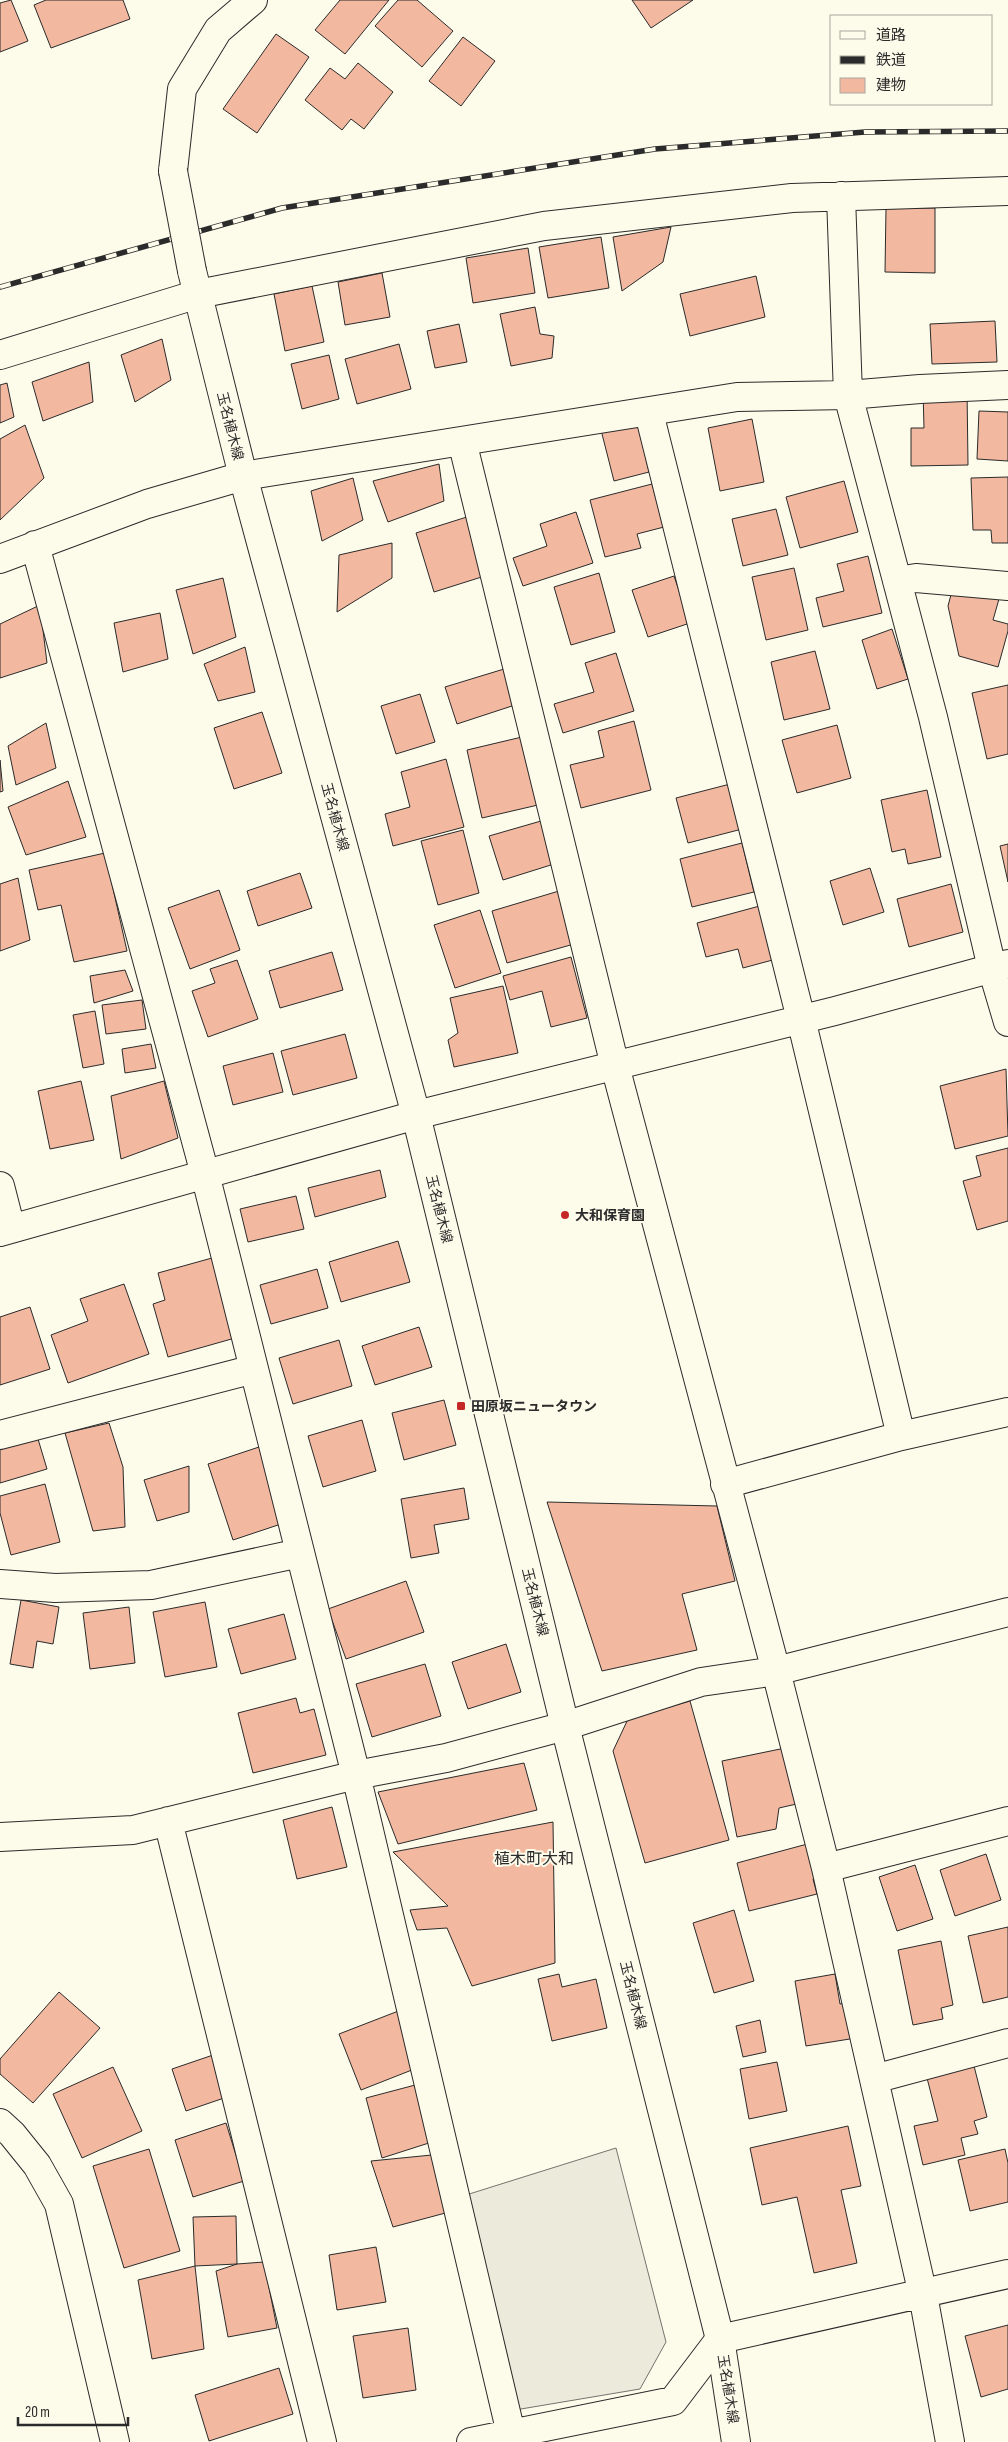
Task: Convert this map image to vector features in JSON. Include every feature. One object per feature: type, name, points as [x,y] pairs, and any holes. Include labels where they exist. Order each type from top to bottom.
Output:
[{"type":"street","name":"玉名植木線","points":[[253,0],[218,30],[182,89],[173,171],[195,282],[243,476],[416,1115],[565,1726],[720,2339],[736,2442]]},
{"type":"street","points":[[0,355],[195,282],[544,226],[792,198],[1008,191]]},
{"type":"street","points":[[841,196],[848,395],[1000,966],[1008,1022]]},
{"type":"street","points":[[0,559],[147,504],[243,476],[649,413],[738,397],[848,395],[1008,385]]},
{"type":"street","points":[[649,413],[801,1019],[901,1436]]},
{"type":"street","points":[[462,441],[615,1066],[776,1671],[826,1868],[923,2295],[950,2442]]},
{"type":"street","points":[[35,546],[205,1174],[356,1774],[512,2438]]},
{"type":"street","points":[[897,580],[916,578],[1008,586]]},
{"type":"street","points":[[0,1186],[6,1230],[416,1115],[801,1019],[1000,966]]},
{"type":"street","points":[[0,1435],[254,1369]]},
{"type":"street","points":[[725,1484],[901,1436],[1008,1412]]},
{"type":"street","points":[[0,1584],[55,1588],[150,1585],[300,1553]]},
{"type":"street","points":[[0,1837],[133,1830],[356,1774],[446,1758],[565,1726],[701,1682],[776,1671],[1008,1612]]},
{"type":"street","points":[[168,1821],[322,2442]]},
{"type":"street","points":[[826,1868],[1008,1821]]},
{"type":"street","points":[[874,2079],[1008,2043]]},
{"type":"street","points":[[0,2123],[12,2134],[37,2165],[59,2204],[115,2442]]},
{"type":"street","points":[[471,2442],[512,2438],[673,2401],[720,2339],[923,2295],[1008,2274]]},
{"type":"shaded area","points":[[616,2148],[666,2342],[640,2389],[509,2411],[466,2195]]},
{"type":"building","points":[[11,0],[28,41],[0,52],[0,3]]},
{"type":"building","points":[[46,0],[123,0],[130,19],[51,48],[34,5]]},
{"type":"building","points":[[340,0],[389,0],[345,54],[315,30]]},
{"type":"building","points":[[398,0],[417,0],[453,31],[422,67],[375,26]]},
{"type":"building","points":[[632,0],[693,0],[651,28]]},
{"type":"building","points":[[276,34],[309,57],[257,133],[223,109]]},
{"type":"building","points":[[463,37],[495,61],[461,106],[429,81]]},
{"type":"building","points":[[358,63],[393,92],[364,129],[351,119],[342,130],[305,100],[330,68],[345,79]]},
{"type":"building","points":[[886,208],[935,208],[935,273],[885,272]]},
{"type":"building","points":[[671,227],[663,262],[622,291],[613,237]]},
{"type":"building","points":[[601,237],[609,288],[548,298],[539,247]]},
{"type":"building","points":[[528,248],[535,293],[473,303],[466,258]]},
{"type":"building","points":[[382,273],[390,317],[345,325],[338,282]]},
{"type":"building","points":[[756,276],[765,317],[690,336],[680,294]]},
{"type":"building","points":[[312,286],[324,342],[285,351],[274,294]]},
{"type":"building","points":[[535,307],[540,334],[554,336],[552,358],[511,366],[500,314]]},
{"type":"building","points":[[995,321],[997,362],[932,364],[930,324]]},
{"type":"building","points":[[459,324],[467,362],[435,368],[427,331]]},
{"type":"building","points":[[162,339],[171,380],[135,402],[121,355]]},
{"type":"building","points":[[399,344],[411,389],[357,404],[345,359]]},
{"type":"building","points":[[329,355],[339,399],[302,409],[291,364]]},
{"type":"building","points":[[89,362],[93,402],[43,421],[32,382]]},
{"type":"building","points":[[7,383],[14,417],[0,423],[0,385]]},
{"type":"building","points":[[967,389],[968,465],[911,466],[911,428],[924,428],[923,391]]},
{"type":"building","points":[[979,411],[1008,412],[1008,461],[977,459]]},
{"type":"building","points":[[752,419],[764,482],[720,491],[708,428]]},
{"type":"building","points":[[638,421],[649,472],[614,481],[601,430]]},
{"type":"building","points":[[25,425],[44,478],[0,520],[0,439]]},
{"type":"building","points":[[439,464],[444,501],[388,522],[373,481]]},
{"type":"building","points":[[1008,477],[1008,543],[992,543],[991,530],[973,530],[971,478]]},
{"type":"building","points":[[353,478],[363,520],[322,541],[311,491]]},
{"type":"building","points":[[844,481],[858,532],[800,548],[786,497]]},
{"type":"building","points":[[652,484],[664,527],[637,534],[641,548],[605,557],[590,500]]},
{"type":"building","points":[[776,509],[788,555],[743,566],[732,519]]},
{"type":"building","points":[[576,512],[593,563],[523,586],[513,558],[547,546],[540,524]]},
{"type":"building","points":[[470,516],[488,575],[434,592],[416,533]]},
{"type":"building","points":[[392,543],[392,578],[337,612],[339,555]]},
{"type":"building","points":[[868,556],[882,613],[823,627],[816,598],[844,591],[837,564]]},
{"type":"building","points":[[794,568],[808,630],[766,640],[752,577]]},
{"type":"building","points":[[599,573],[615,632],[571,645],[554,587]]},
{"type":"building","points":[[674,576],[690,623],[648,637],[632,590]]},
{"type":"building","points":[[223,578],[236,637],[193,654],[176,590]]},
{"type":"building","points":[[953,587],[999,599],[993,620],[1008,624],[1008,631],[998,667],[959,656],[948,606]]},
{"type":"building","points":[[40,605],[47,663],[0,678],[0,624]]},
{"type":"building","points":[[160,613],[168,659],[123,672],[114,623]]},
{"type":"building","points":[[892,629],[908,679],[877,689],[862,640]]},
{"type":"building","points":[[245,647],[255,692],[218,701],[204,664]]},
{"type":"building","points":[[815,651],[830,709],[784,720],[771,662]]},
{"type":"building","points":[[616,653],[634,711],[563,733],[554,704],[594,692],[585,663]]},
{"type":"building","points":[[504,669],[515,705],[457,724],[445,687]]},
{"type":"building","points":[[1008,685],[1008,754],[987,759],[972,693]]},
{"type":"building","points":[[420,694],[435,742],[396,754],[381,706]]},
{"type":"building","points":[[262,712],[282,773],[234,789],[214,728]]},
{"type":"building","points":[[634,721],[651,790],[581,808],[570,765],[604,757],[598,731]]},
{"type":"building","points":[[46,723],[56,768],[16,785],[8,746]]},
{"type":"building","points":[[837,725],[851,778],[797,793],[782,740]]},
{"type":"building","points":[[522,737],[538,805],[482,818],[467,750]]},
{"type":"building","points":[[446,759],[464,827],[393,846],[385,814],[410,807],[401,772]]},
{"type":"building","points":[[0,760],[3,791],[0,792]]},
{"type":"building","points":[[68,781],[86,837],[26,855],[8,807]]},
{"type":"building","points":[[734,783],[746,828],[688,843],[676,798]]},
{"type":"building","points":[[927,790],[941,857],[908,864],[905,849],[892,852],[881,800]]},
{"type":"building","points":[[541,821],[554,864],[503,880],[489,836]]},
{"type":"building","points":[[463,830],[479,893],[438,905],[421,841]]},
{"type":"building","points":[[742,843],[754,892],[692,907],[680,859]]},
{"type":"building","points":[[1008,844],[1008,882],[1000,846]]},
{"type":"building","points":[[105,853],[127,951],[74,962],[61,905],[38,910],[29,870]]},
{"type":"building","points":[[870,868],[884,912],[843,925],[830,881]]},
{"type":"building","points":[[300,873],[312,908],[258,926],[247,891]]},
{"type":"building","points":[[18,878],[30,940],[0,951],[0,884]]},
{"type":"building","points":[[951,884],[963,932],[909,947],[897,899]]},
{"type":"building","points":[[219,890],[240,950],[190,969],[168,908]]},
{"type":"building","points":[[559,891],[574,944],[507,963],[492,911]]},
{"type":"building","points":[[767,904],[780,958],[743,968],[738,949],[706,957],[697,923]]},
{"type":"building","points":[[480,910],[501,973],[455,988],[434,925]]},
{"type":"building","points":[[332,952],[343,990],[280,1008],[269,971]]},
{"type":"building","points":[[571,957],[587,1018],[551,1027],[542,991],[510,1000],[503,976]]},
{"type":"building","points":[[237,960],[258,1019],[208,1037],[192,991],[215,983],[210,969]]},
{"type":"building","points":[[125,970],[133,991],[94,1003],[90,976]]},
{"type":"building","points":[[503,986],[518,1053],[454,1067],[448,1040],[458,1033],[450,998]]},
{"type":"building","points":[[142,1000],[146,1029],[106,1034],[102,1005]]},
{"type":"building","points":[[95,1011],[104,1064],[83,1068],[73,1015]]},
{"type":"building","points":[[345,1034],[357,1078],[293,1095],[281,1051]]},
{"type":"building","points":[[151,1044],[156,1068],[125,1073],[122,1049]]},
{"type":"building","points":[[273,1053],[283,1092],[233,1105],[223,1066]]},
{"type":"building","points":[[1006,1069],[1008,1136],[955,1149],[940,1086]]},
{"type":"building","points":[[81,1081],[94,1140],[50,1149],[38,1091]]},
{"type":"building","points":[[164,1081],[178,1138],[121,1159],[111,1096]]},
{"type":"building","points":[[1008,1148],[1008,1221],[977,1230],[963,1181],[981,1176],[976,1156]]},
{"type":"building","points":[[380,1170],[386,1197],[315,1217],[308,1188]]},
{"type":"building","points":[[296,1196],[304,1229],[248,1242],[240,1209]]},
{"type":"building","points":[[398,1241],[410,1282],[341,1302],[329,1262]]},
{"type":"building","points":[[212,1258],[235,1338],[168,1357],[153,1304],[165,1300],[158,1273]]},
{"type":"building","points":[[317,1269],[328,1308],[271,1324],[260,1285]]},
{"type":"building","points":[[124,1284],[149,1354],[68,1383],[51,1335],[88,1321],[80,1299]]},
{"type":"building","points":[[30,1307],[50,1369],[0,1385],[0,1317]]},
{"type":"building","points":[[419,1327],[432,1367],[375,1385],[362,1346]]},
{"type":"building","points":[[339,1340],[352,1386],[293,1404],[279,1358]]},
{"type":"building","points":[[444,1400],[456,1445],[404,1460],[392,1413]]},
{"type":"building","points":[[362,1420],[376,1471],[323,1487],[308,1436]]},
{"type":"building","points":[[109,1423],[123,1467],[125,1527],[93,1531],[65,1433]]},
{"type":"building","points":[[35,1429],[47,1469],[0,1483],[0,1440]]},
{"type":"building","points":[[262,1446],[287,1522],[233,1540],[208,1464]]},
{"type":"building","points":[[189,1466],[189,1512],[157,1521],[144,1480]]},
{"type":"building","points":[[45,1484],[60,1542],[11,1555],[0,1513],[0,1496]]},
{"type":"building","points":[[464,1488],[469,1519],[434,1525],[439,1553],[411,1558],[401,1499]]},
{"type":"building","points":[[547,1502],[717,1506],[735,1581],[682,1594],[697,1650],[602,1671]]},
{"type":"building","points":[[406,1581],[424,1632],[346,1659],[328,1609]]},
{"type":"building","points":[[21,1600],[59,1607],[53,1644],[37,1641],[33,1668],[10,1664]]},
{"type":"building","points":[[205,1602],[217,1667],[165,1677],[153,1612]]},
{"type":"building","points":[[129,1607],[135,1663],[90,1669],[83,1613]]},
{"type":"building","points":[[284,1614],[296,1659],[241,1674],[228,1629]]},
{"type":"building","points":[[506,1644],[521,1692],[468,1709],[452,1662]]},
{"type":"building","points":[[425,1664],[441,1716],[372,1737],[356,1684]]},
{"type":"building","points":[[296,1698],[300,1713],[314,1709],[326,1755],[253,1773],[238,1713]]},
{"type":"building","points":[[690,1701],[729,1840],[645,1863],[613,1751],[628,1719]]},
{"type":"building","points":[[790,1747],[801,1803],[779,1808],[776,1829],[737,1837],[722,1761]]},
{"type":"building","points":[[524,1763],[537,1810],[398,1844],[378,1792]]},
{"type":"building","points":[[332,1807],[347,1867],[297,1879],[283,1820]]},
{"type":"building","points":[[553,1822],[555,1963],[472,1986],[447,1928],[417,1930],[410,1910],[448,1906],[393,1852]]},
{"type":"building","points":[[811,1843],[820,1877],[813,1879],[817,1894],[749,1911],[737,1863]]},
{"type":"building","points":[[986,1854],[1001,1900],[955,1916],[940,1870]]},
{"type":"building","points":[[915,1865],[933,1919],[897,1931],[879,1877]]},
{"type":"building","points":[[734,1910],[754,1981],[714,1993],[693,1923]]},
{"type":"building","points":[[1008,1927],[1008,1997],[983,2003],[968,1936]]},
{"type":"building","points":[[941,1941],[953,2005],[941,2008],[943,2019],[913,2025],[898,1950]]},
{"type":"building","points":[[559,1974],[562,1987],[596,1979],[607,2028],[552,2041],[538,1979]]},
{"type":"building","points":[[835,1974],[840,2004],[850,2002],[856,2038],[806,2046],[795,1981]]},
{"type":"building","points":[[59,1992],[100,2028],[33,2103],[0,2074],[0,2059]]},
{"type":"building","points":[[401,2010],[422,2066],[361,2090],[339,2034]]},
{"type":"building","points":[[760,2020],[766,2052],[743,2057],[736,2026]]},
{"type":"building","points":[[216,2054],[230,2096],[186,2111],[172,2069]]},
{"type":"building","points":[[777,2062],[787,2111],[749,2119],[740,2069]]},
{"type":"building","points":[[974,2066],[987,2117],[974,2121],[978,2134],[961,2138],[965,2155],[923,2165],[914,2126],[938,2121],[927,2078]]},
{"type":"building","points":[[113,2067],[142,2131],[82,2158],[53,2094]]},
{"type":"building","points":[[419,2084],[432,2142],[382,2158],[366,2098]]},
{"type":"building","points":[[226,2123],[244,2181],[193,2197],[175,2140]]},
{"type":"building","points":[[848,2126],[861,2186],[841,2190],[857,2263],[814,2273],[797,2197],[762,2205],[750,2148]]},
{"type":"building","points":[[149,2149],[180,2251],[124,2268],[93,2166]]},
{"type":"building","points":[[1005,2149],[1008,2163],[1008,2202],[970,2211],[958,2160]]},
{"type":"building","points":[[442,2154],[453,2211],[393,2227],[371,2161]]},
{"type":"building","points":[[236,2216],[237,2264],[195,2266],[193,2217]]},
{"type":"building","points":[[376,2247],[386,2302],[337,2310],[329,2255]]},
{"type":"building","points":[[264,2262],[277,2328],[228,2337],[216,2271],[237,2264]]},
{"type":"building","points":[[195,2266],[204,2349],[152,2359],[138,2280]]},
{"type":"building","points":[[1008,2325],[1008,2389],[981,2397],[965,2336]]},
{"type":"building","points":[[408,2328],[416,2390],[363,2398],[353,2336]]},
{"type":"building","points":[[279,2368],[293,2414],[209,2441],[195,2395]]},
{"type":"railway","points":[[0,287],[282,208],[655,149],[865,132],[1008,131]]},
{"type":"place","name":"大和保育園","points":[[565,1215]]},
{"type":"place","name":"田原坂ニュータウン","points":[[461,1406]]},
{"type":"district","name":"植木町大和","points":[[534,1859]]}]
